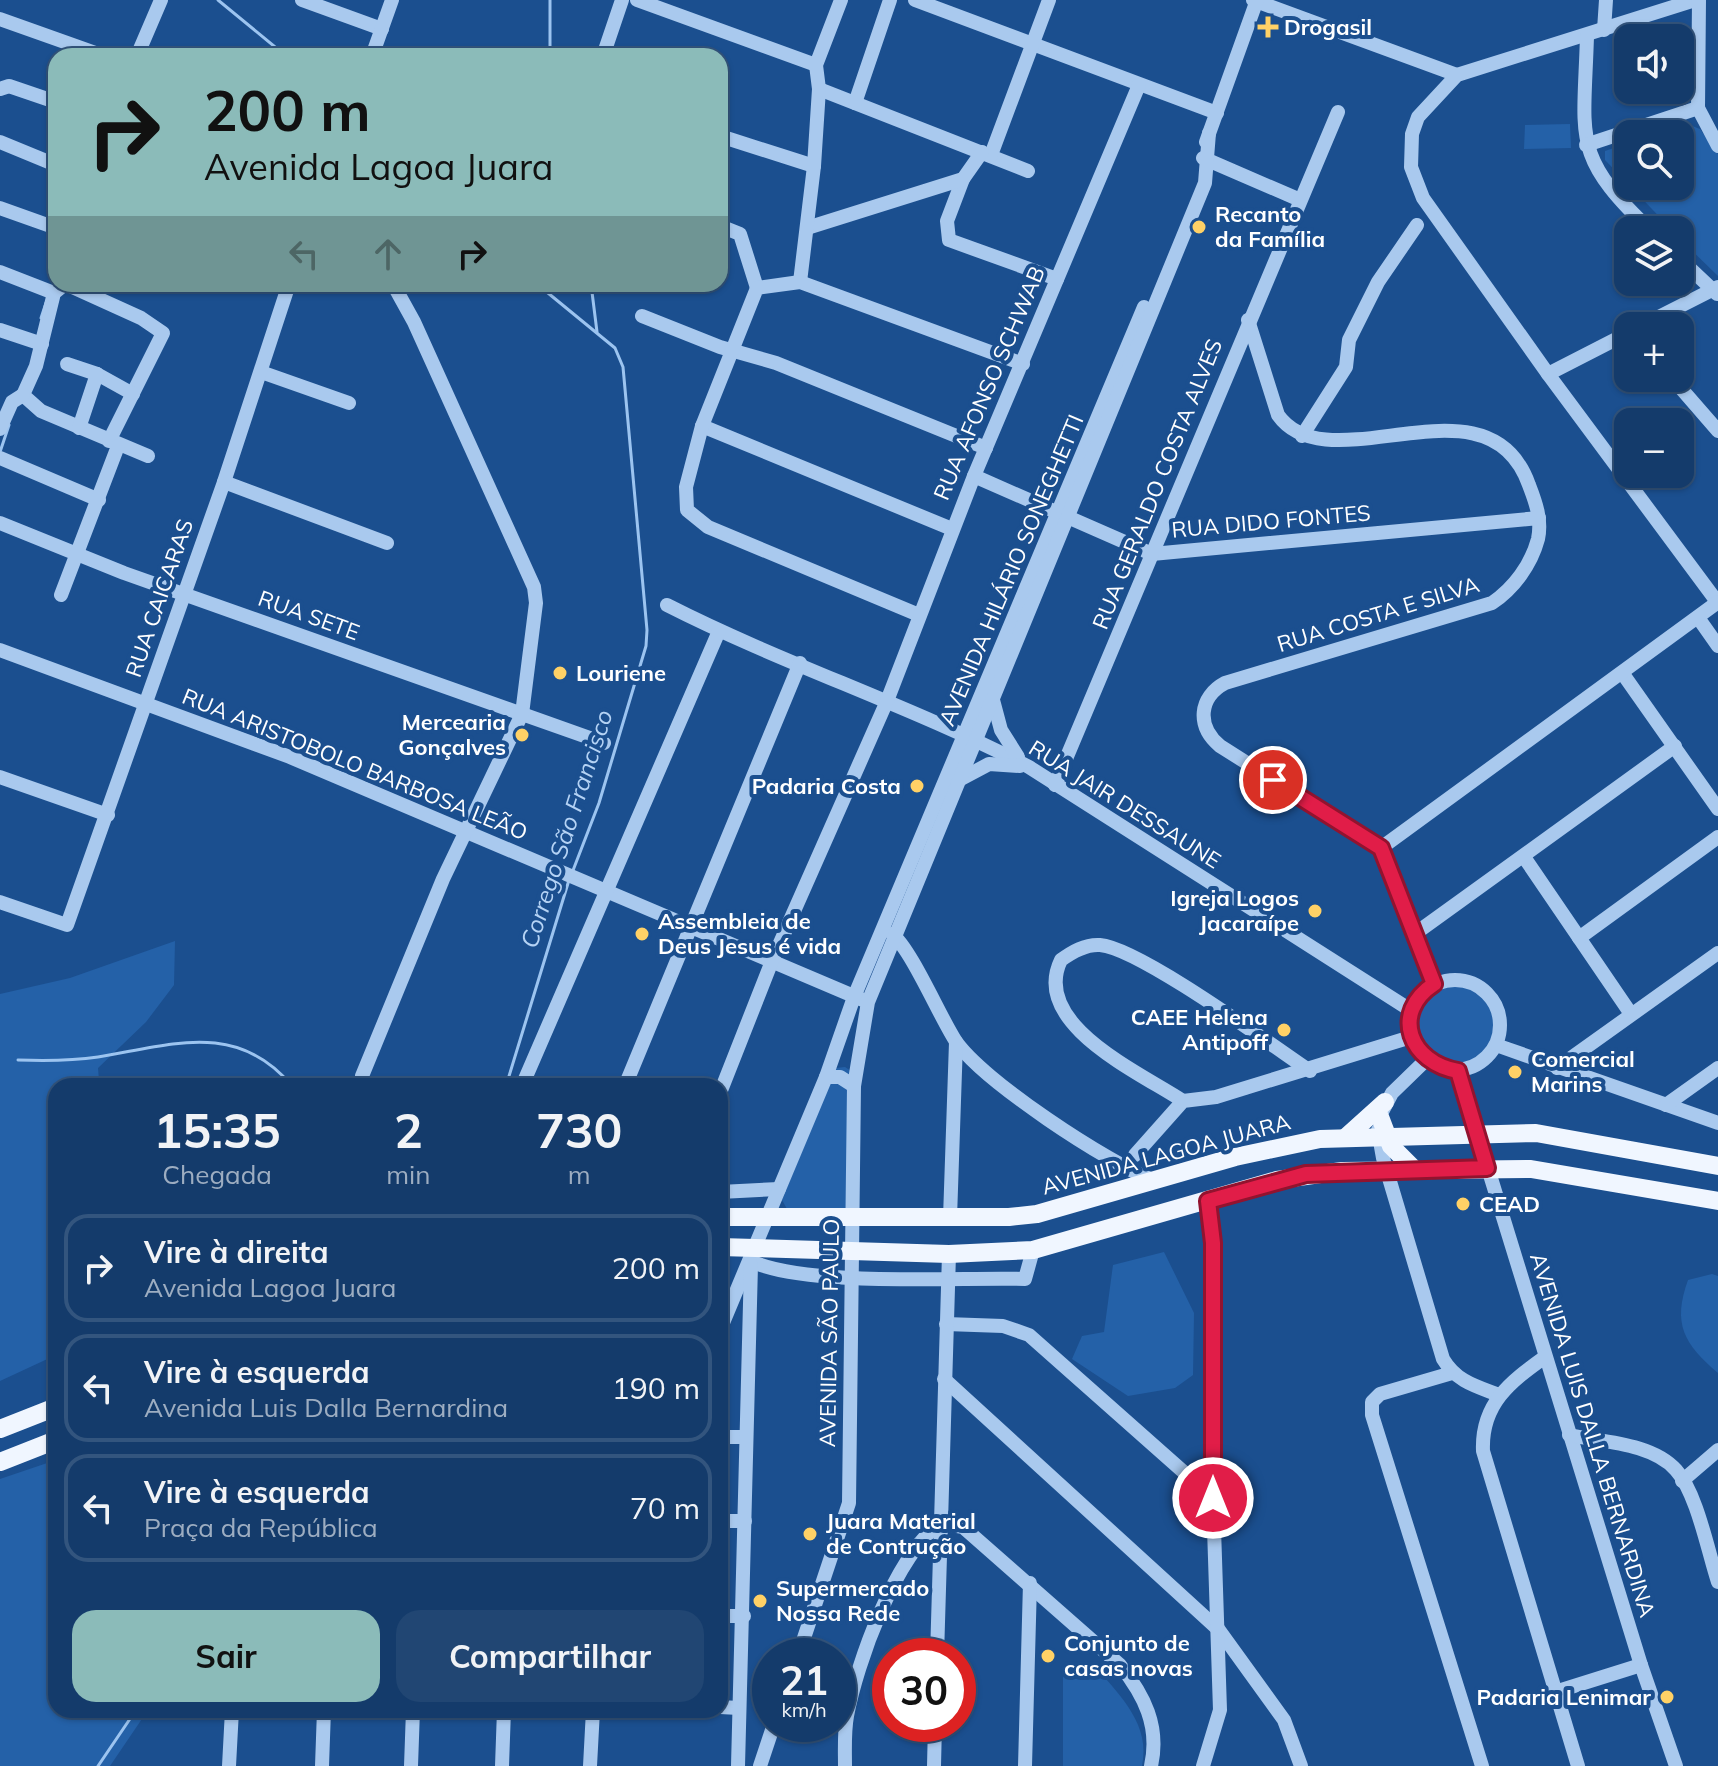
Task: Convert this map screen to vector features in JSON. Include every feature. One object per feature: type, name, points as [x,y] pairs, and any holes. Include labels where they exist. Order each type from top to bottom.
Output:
[{"type":"main road","points":[[1345,1138],[1383,1110]]},
{"type":"main road","points":[[1383,1110],[1382,1138],[1415,1170]]},
{"type":"main road","name":"AVENIDA LAGOA JUARA","points":[[728,1217],[950,1218],[1037,1214],[1283,1145],[1345,1138],[1536,1133],[1718,1166]]},
{"type":"main road","points":[[728,1248],[754,1253],[949,1254],[1033,1250],[1306,1174],[1487,1168],[1566,1172],[1718,1201]]},
{"type":"main road","points":[[0,1429],[48,1410]]},
{"type":"main road","points":[[0,1462],[48,1443]]},
{"type":"street","points":[[140,48],[161,0]]},
{"type":"street","points":[[302,0],[382,29]]},
{"type":"street","points":[[375,48],[392,0]]},
{"type":"street","points":[[606,48],[622,0]]},
{"type":"street","points":[[637,0],[816,65]]},
{"type":"street","points":[[800,282],[814,166],[819,89],[816,65],[841,0]]},
{"type":"street","points":[[855,103],[890,0]]},
{"type":"street","points":[[915,0],[1030,46],[1217,113],[1255,0],[1457,75]]},
{"type":"street","points":[[1049,0],[986,154],[963,179],[947,221],[949,240],[1057,279]]},
{"type":"street","points":[[1604,30],[1606,0]]},
{"type":"street","points":[[1434,984],[1381,848],[1699,619],[1718,602],[1548,374],[1423,198],[1411,167],[1412,134],[1418,117],[1457,75],[1697,0],[1698,108],[1718,146]]},
{"type":"street","points":[[0,19],[82,48]]},
{"type":"street","points":[[1587,36],[1586,145],[1603,182],[1636,216]]},
{"type":"street","name":"RUA AFONSO SCHWAB","points":[[726,1078],[772,961],[887,701],[952,529],[1139,85]]},
{"type":"street","points":[[0,89],[9,86],[48,99]]},
{"type":"street","points":[[819,89],[1028,171]]},
{"type":"street","points":[[1586,145],[1698,108]]},
{"type":"street","name":"RUA GERALDO COSTA ALVES","points":[[1055,785],[1298,199],[1338,112]]},
{"type":"street","name":"AVENIDA HILÁRIO SONEGHETTI","points":[[861,1000],[1205,183],[1209,133],[1217,113]]},
{"type":"street","points":[[728,139],[814,166]]},
{"type":"street","points":[[0,142],[48,162]]},
{"type":"street","points":[[1206,159],[1298,199]]},
{"type":"street","points":[[807,228],[963,179]]},
{"type":"street","points":[[0,208],[48,225]]},
{"type":"street","points":[[1302,436],[1346,367],[1349,340],[1378,282],[1417,225]]},
{"type":"street","points":[[728,229],[740,234],[757,288],[735,350],[702,426],[686,487],[689,514],[708,527],[919,615]]},
{"type":"street","points":[[1671,312],[1716,291],[1694,271]]},
{"type":"street","points":[[0,272],[48,284]]},
{"type":"street","points":[[757,288],[800,282],[1023,364]]},
{"type":"street","points":[[0,429],[12,398],[42,344],[45,317],[59,292]]},
{"type":"street","points":[[61,595],[99,500],[114,443],[133,394],[163,333],[141,318],[75,292]]},
{"type":"street","name":"RUA CAICARAS","points":[[0,902],[67,925],[224,482],[286,292]]},
{"type":"street","points":[[362,1076],[443,879],[522,714],[536,603],[534,587],[414,322],[397,292]]},
{"type":"street","points":[[642,316],[776,363],[986,448]]},
{"type":"street","points":[[1248,320],[1278,415],[1286,426],[1302,436],[1326,439],[1441,430],[1467,433],[1490,442],[1519,462],[1539,518]]},
{"type":"street","points":[[0,330],[42,344]]},
{"type":"street","points":[[1548,374],[1614,340]]},
{"type":"street","points":[[67,364],[97,374],[133,394]]},
{"type":"street","points":[[261,372],[349,403]]},
{"type":"street","points":[[79,428],[97,374]]},
{"type":"street","points":[[1684,392],[1718,431]]},
{"type":"street","points":[[12,398],[148,456]]},
{"type":"street","points":[[702,426],[952,529]]},
{"type":"street","points":[[0,458],[99,500]]},
{"type":"street","name":"RUA DIDO FONTES","points":[[974,476],[1152,554],[1539,518]]},
{"type":"street","points":[[224,482],[387,543]]},
{"type":"street","name":"AVENIDA HILÁRIO SONEGHETTI","points":[[926,843],[957,782],[971,737],[993,700],[1064,516]]},
{"type":"street","name":"RUA COSTA E SILVA","points":[[1381,848],[1210,738],[1202,714],[1204,702],[1210,691],[1225,683],[1492,603],[1518,580],[1534,553],[1539,518]]},
{"type":"street","name":"RUA SETE","points":[[0,523],[184,594],[604,743]]},
{"type":"street","name":"RUA JAIR DESSAUNE","points":[[667,605],[719,631],[971,737],[1026,765],[1412,1011]]},
{"type":"street","points":[[1699,619],[1718,646]]},
{"type":"street","points":[[526,1078],[719,631]]},
{"type":"street","name":"RUA ARISTOBOLO BARBOSA LEÃO","points":[[0,650],[290,757],[581,883],[691,925],[861,1000]]},
{"type":"street","points":[[628,1078],[800,663]]},
{"type":"street","points":[[1623,674],[1718,809]]},
{"type":"street","points":[[993,700],[1008,746],[1026,765]]},
{"type":"street","points":[[1416,933],[1675,746]]},
{"type":"street","points":[[957,782],[989,764],[1026,765]]},
{"type":"street","points":[[0,777],[108,815]]},
{"type":"street","points":[[1579,938],[1718,837]]},
{"type":"street","points":[[1524,857],[1631,1014]]},
{"type":"street","points":[[890,933],[956,1042],[989,1078],[1129,1171],[1157,1182]]},
{"type":"street","points":[[1310,1071],[1151,967],[1114,948],[1092,945],[1061,960],[1053,985],[1063,1013],[1078,1031],[1183,1101],[1216,1097],[1310,1071],[1411,1037]]},
{"type":"street","points":[[1557,1068],[1718,953]]},
{"type":"street","points":[[1461,979],[1486,991],[1497,1009],[1496,1045],[1480,1062],[1458,1071],[1439,1067],[1427,1059],[1411,1037],[1412,1011],[1426,989],[1434,984],[1461,979]]},
{"type":"street","points":[[728,1312],[861,1000]]},
{"type":"street","name":"AVENIDA SÃO PAULO","points":[[804,1638],[849,1503],[854,1086],[861,1000]]},
{"type":"street","points":[[950,1218],[956,1042]]},
{"type":"street","points":[[1496,1045],[1718,1123]]},
{"type":"street","points":[[1383,1110],[1427,1059]]},
{"type":"street","points":[[1666,1105],[1718,1068]]},
{"type":"street","name":"AVENIDA LUIS DALLA BERNARDINA","points":[[1458,1071],[1641,1665],[1676,1766]]},
{"type":"street","points":[[826,1077],[840,1077],[854,1086]]},
{"type":"street","points":[[1135,1155],[1183,1101]]},
{"type":"street","points":[[1382,1138],[1386,1171],[1443,1359],[1452,1373],[1499,1395]]},
{"type":"street","points":[[728,1192],[779,1189]]},
{"type":"street","points":[[1203,1766],[1220,1710],[1213,1498],[1213,1243],[1208,1201]]},
{"type":"street","points":[[754,1253],[769,1268],[852,1276],[1025,1279],[1033,1250]]},
{"type":"street","points":[[738,1766],[744,1616],[745,1437],[754,1253]]},
{"type":"street","points":[[937,1638],[949,1254]]},
{"type":"street","points":[[946,1324],[1003,1326],[1029,1335],[1213,1498]]},
{"type":"street","points":[[1545,1357],[1499,1395],[1484,1424],[1485,1463],[1578,1766]]},
{"type":"street","points":[[1452,1373],[1380,1394],[1372,1402],[1372,1415],[1482,1766]]},
{"type":"street","points":[[944,1379],[1219,1630],[1284,1720],[1301,1766]]},
{"type":"street","points":[[1569,1435],[1642,1450],[1676,1469],[1718,1582]]},
{"type":"street","points":[[728,1437],[745,1437]]},
{"type":"street","points":[[1682,1481],[1718,1450]]},
{"type":"street","points":[[728,1521],[745,1521]]},
{"type":"street","points":[[940,1523],[963,1527],[1120,1665],[1139,1688],[1153,1721],[1151,1766]]},
{"type":"street","points":[[845,1766],[846,1721],[853,1690],[890,1590],[915,1549],[940,1523]]},
{"type":"street","points":[[1025,1766],[1030,1583]]},
{"type":"street","points":[[728,1616],[744,1616]]},
{"type":"street","points":[[1555,1692],[1641,1665]]},
{"type":"street","points":[[728,1707],[739,1708]]},
{"type":"street","points":[[229,1766],[232,1718]]},
{"type":"street","points":[[322,1766],[324,1718]]},
{"type":"street","points":[[411,1766],[413,1718]]},
{"type":"street","points":[[502,1766],[504,1718]]},
{"type":"street","points":[[590,1766],[593,1718]]},
{"type":"street","points":[[760,1766],[768,1742]]},
{"type":"street","points":[[934,1766],[935,1742]]},
{"type":"shaded area","points":[[1570,124],[1571,148],[1524,149],[1525,125]]},
{"type":"shaded area","points":[[1694,127],[1700,129],[1718,154],[1718,276],[1694,253],[1694,216],[1659,216],[1643,200],[1694,200]]},
{"type":"shaded area","points":[[1614,148],[1614,169],[1605,160],[1605,151]]},
{"type":"shaded area","points":[[175,941],[174,985],[146,1022],[98,1068],[99,1078],[48,1078],[48,1359],[0,1381],[0,994],[70,978]]},
{"type":"shaded area","points":[[1456,985],[1471,988],[1484,996],[1492,1009],[1495,1024],[1492,1039],[1484,1052],[1471,1060],[1456,1063],[1441,1060],[1428,1052],[1420,1039],[1417,1024],[1420,1009],[1428,996],[1441,988]]},
{"type":"shaded area","points":[[845,1067],[851,1071],[846,1208],[787,1209],[782,1200],[836,1068]]},
{"type":"shaded area","points":[[1164,1252],[1194,1313],[1193,1375],[1175,1388],[1128,1396],[1072,1359],[1082,1336],[1104,1332],[1113,1265]]},
{"type":"shaded area","points":[[1712,1274],[1718,1276],[1718,1373],[1689,1342],[1681,1321],[1683,1295],[1688,1280]]},
{"type":"shaded area","points":[[48,1463],[48,1718],[143,1718],[110,1766],[0,1766],[0,1479]]},
{"type":"shaded area","points":[[1097,1669],[1124,1701],[1138,1725],[1144,1751],[1142,1766],[1063,1766],[1063,1673]]},
{"type":"waterway","name":"Corrego São Francisco","points":[[218,0],[276,48]]},
{"type":"waterway","points":[[550,0],[550,48]]},
{"type":"waterway","name":"Corrego São Francisco","points":[[547,292],[615,348],[623,367],[647,630],[646,646],[599,803],[572,873]]},
{"type":"waterway","points":[[592,292],[597,332]]},
{"type":"waterway","points":[[41,318],[46,303]]},
{"type":"waterway","points":[[0,452],[9,425]]},
{"type":"waterway","name":"Corrego São Francisco","points":[[508,1078],[569,880]]},
{"type":"waterway","points":[[18,1060],[78,1059],[202,1042],[249,1052],[271,1065],[284,1078]]},
{"type":"waterway","points":[[98,1766],[131,1718]]},
{"type":"place","name":"Drogasil","points":[[1268,27]]},
{"type":"place","name":"Recanto da Família","points":[[1199,227]]},
{"type":"place","name":"Louriene","points":[[560,673]]},
{"type":"place","name":"Mercearia Gonçalves","points":[[522,735]]},
{"type":"place","name":"Padaria Costa","points":[[917,786]]},
{"type":"place","name":"Igreja Logos Jacaraípe","points":[[1315,911]]},
{"type":"place","name":"Assembleia de Deus Jesus é vida","points":[[642,934]]},
{"type":"place","name":"CAEE Helena Antipoff","points":[[1284,1030]]},
{"type":"place","name":"Comercial Marins","points":[[1515,1072]]},
{"type":"place","name":"CEAD","points":[[1463,1204]]},
{"type":"place","name":"Juara Material de Contrução","points":[[810,1534]]},
{"type":"place","name":"Supermercado Nossa Rede","points":[[760,1601]]},
{"type":"place","name":"Conjunto de casas novas","points":[[1048,1656]]},
{"type":"place","name":"Padaria Lenimar","points":[[1667,1697]]},
{"type":"route","points":[[1213,1498],[1213,1243],[1208,1201],[1306,1174],[1487,1168],[1458,1071],[1439,1067],[1427,1059],[1418,1051],[1411,1037],[1412,1011],[1426,989],[1434,984],[1381,848],[1273,780]]}]
